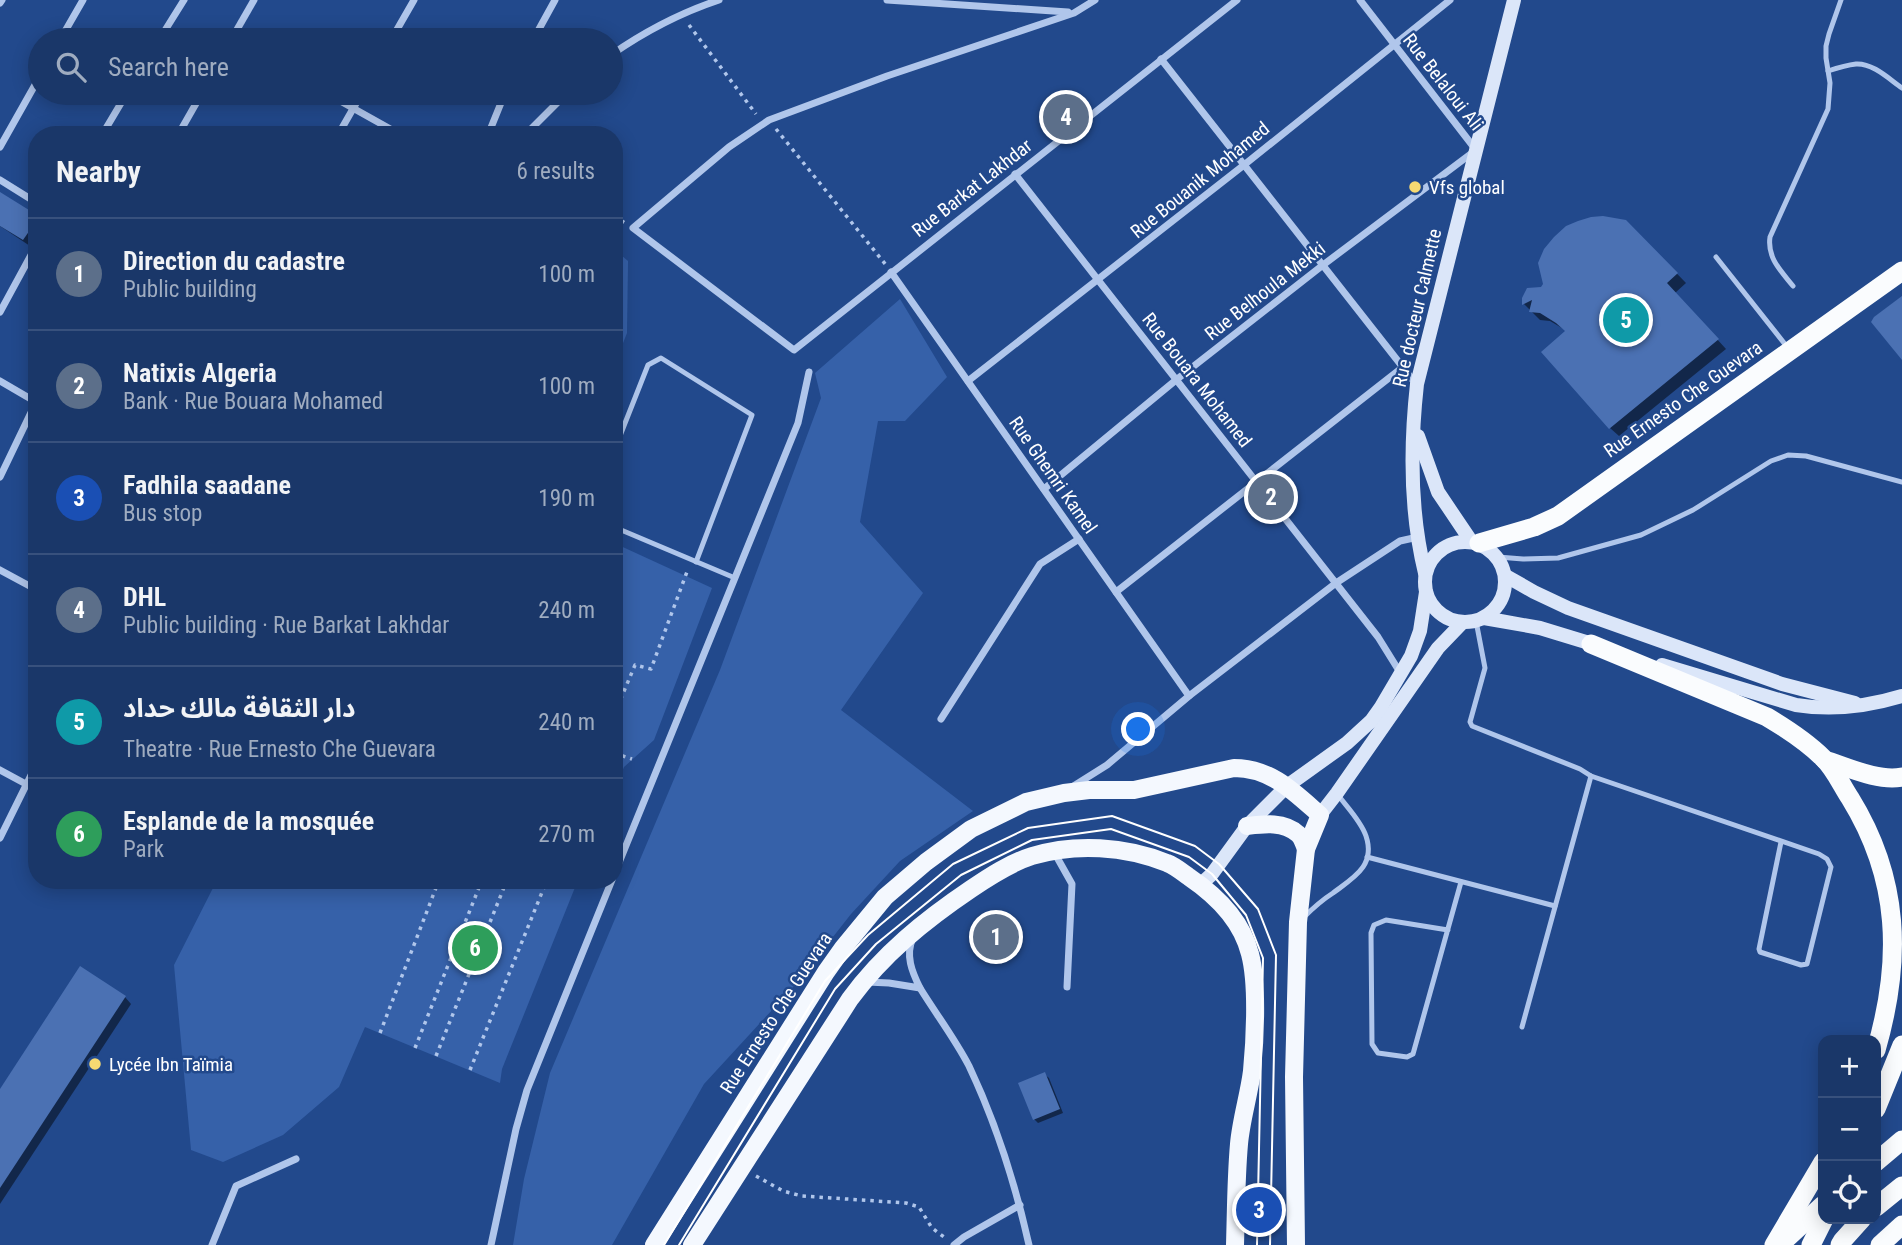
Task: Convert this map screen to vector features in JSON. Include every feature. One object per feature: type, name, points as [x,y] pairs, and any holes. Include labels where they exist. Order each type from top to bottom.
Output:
[{"type":"highway","name":"Rue Ernesto Che Guevara","points":[[1475,542],[1534,527],[1558,516],[1902,271]]},
{"type":"highway","points":[[1591,644],[1767,717],[1787,729],[1825,760],[1861,817],[1878,852],[1891,906],[1893,954],[1880,1035]]},
{"type":"highway","points":[[1825,760],[1861,773],[1902,777]]},
{"type":"highway","points":[[1880,1098],[1902,1045]]},
{"type":"highway","points":[[1877,1161],[1902,1140]]},
{"type":"highway","points":[[1774,1245],[1818,1170]]},
{"type":"highway","points":[[1881,1203],[1902,1186]]},
{"type":"highway","points":[[1780,1245],[1818,1210]]},
{"type":"highway","points":[[1811,1245],[1822,1224]]},
{"type":"highway","points":[[1840,1245],[1857,1224]]},
{"type":"main road","name":"Rue docteur Calmette","points":[[1426,573],[1413,490],[1413,422],[1417,384],[1514,0]]},
{"type":"main road","name":"Rue docteur Calmette","points":[[1413,422],[1438,492],[1475,542]]},
{"type":"main road","points":[[1296,1245],[1294,1077],[1298,922],[1306,849],[1320,815],[1438,648],[1445,639],[1474,620],[1499,606],[1505,593],[1506,576],[1498,557],[1475,542],[1459,541],[1437,552],[1426,573],[1425,587],[1429,600],[1437,611],[1449,619],[1474,620],[1527,625],[1797,705],[1831,709],[1863,706],[1902,696]]},
{"type":"main road","points":[[1506,576],[1567,607],[1782,684],[1863,706]]},
{"type":"main road","points":[[1200,885],[1212,874],[1247,826],[1287,786],[1346,743],[1371,720],[1401,674],[1416,643],[1426,592]]},
{"type":"main road","name":"Rue Ernesto Che Guevara","points":[[654,1245],[843,948],[885,897],[926,862],[971,830],[1026,802],[1064,793],[1134,790],[1234,768],[1249,768],[1265,773],[1287,786],[1320,815]]},
{"type":"main road","points":[[1247,826],[1285,826],[1299,834],[1306,849]]},
{"type":"main road","points":[[692,1245],[862,982],[894,948],[940,910],[989,877],[1031,857],[1077,847],[1106,848],[1144,855],[1170,864],[1200,885],[1226,909],[1239,926],[1250,954],[1254,984],[1252,1071],[1239,1143],[1235,1245]]},
{"type":"street","points":[[67,28],[83,0]]},
{"type":"street","points":[[166,28],[184,0]]},
{"type":"street","points":[[239,28],[254,0]]},
{"type":"street","points":[[398,28],[414,0]]},
{"type":"street","points":[[540,28],[555,0]]},
{"type":"street","points":[[623,47],[645,32],[719,0]]},
{"type":"street","points":[[887,0],[1074,13]]},
{"type":"street","points":[[766,122],[887,76],[1074,13],[1095,0]]},
{"type":"street","name":"Rue Barkat Lakhdar","points":[[766,122],[729,148],[633,228],[794,350],[1237,0]]},
{"type":"street","name":"Rue Belaloui Ali","points":[[1360,0],[1476,150]]},
{"type":"street","name":"Rue Bouanik Mohamed","points":[[968,381],[1450,0]]},
{"type":"street","points":[[1161,59],[1417,384]]},
{"type":"street","points":[[0,147],[28,97]]},
{"type":"street","points":[[107,126],[120,105]]},
{"type":"street","points":[[183,126],[195,105]]},
{"type":"street","points":[[348,105],[385,126]]},
{"type":"street","points":[[343,126],[355,105]]},
{"type":"street","points":[[492,126],[500,105]]},
{"type":"street","points":[[534,126],[555,105]]},
{"type":"street","name":"Rue Belhoula Mekki","points":[[1044,489],[1176,380],[1476,150]]},
{"type":"street","name":"Rue Bouara Mohamed","points":[[1015,174],[1378,637],[1401,674]]},
{"type":"street","points":[[0,180],[28,197]]},
{"type":"street","points":[[0,313],[28,261]]},
{"type":"street","name":"Rue Ghemri Kamel","points":[[891,272],[1189,696]]},
{"type":"street","points":[[1116,592],[1403,367]]},
{"type":"street","points":[[623,853],[798,423],[809,372]]},
{"type":"street","points":[[0,381],[28,397]]},
{"type":"street","points":[[0,477],[28,418]]},
{"type":"street","points":[[1064,793],[1107,765],[1189,696],[1336,583],[1400,541],[1419,537]]},
{"type":"street","points":[[941,719],[1040,564],[1079,538]]},
{"type":"street","points":[[0,570],[28,585]]},
{"type":"street","points":[[0,770],[26,785]]},
{"type":"street","points":[[0,838],[28,781]]},
{"type":"street","points":[[1054,851],[1072,884],[1067,987]]},
{"type":"street","points":[[491,1245],[527,1090],[608,889]]},
{"type":"street","points":[[918,927],[911,943],[910,963],[920,988],[968,1064],[1004,1154],[1029,1245]]},
{"type":"street","points":[[862,982],[920,988]]},
{"type":"street","points":[[212,1245],[236,1186],[296,1159]]},
{"type":"street","points":[[954,1245],[1020,1205]]},
{"type":"lane","points":[[1793,286],[1774,262],[1769,246],[1770,237],[1828,109],[1830,96],[1826,58],[1829,34],[1841,0]]},
{"type":"lane","points":[[1828,71],[1850,65],[1864,65],[1902,88]]},
{"type":"lane","points":[[1716,257],[1790,350]]},
{"type":"lane","points":[[623,428],[648,365],[662,358],[752,415],[694,561]]},
{"type":"lane","points":[[1498,557],[1558,558],[1641,534],[1693,510],[1771,461],[1788,454],[1806,456],[1902,482]]},
{"type":"lane","points":[[623,531],[735,578]]},
{"type":"lane","points":[[1474,620],[1485,668],[1472,726],[1580,769],[1591,776],[1819,854],[1827,859],[1831,867],[1807,964],[1801,965],[1760,952],[1759,948],[1781,842]]},
{"type":"lane","points":[[1522,1027],[1591,776]]},
{"type":"lane","points":[[1298,922],[1357,876],[1364,867],[1368,846],[1366,836],[1337,793]]},
{"type":"lane","points":[[1367,857],[1555,906]]},
{"type":"lane","points":[[1448,930],[1386,920],[1374,925],[1371,933],[1372,1044],[1378,1052],[1406,1058],[1413,1054],[1448,930],[1461,882]]},
{"type":"path","points":[[681,15],[891,272]]},
{"type":"path","points":[[623,694],[635,665],[651,669],[694,561]]},
{"type":"path","points":[[623,756],[632,759]]},
{"type":"path","points":[[380,1033],[436,889]]},
{"type":"path","points":[[415,1048],[478,889]]},
{"type":"path","points":[[436,1056],[503,889]]},
{"type":"path","points":[[470,1070],[543,889]]},
{"type":"path","points":[[741,1168],[783,1191],[802,1196],[906,1203],[919,1207],[932,1228],[954,1245]]},
{"type":"shaded area","points":[[623,257],[628,261],[627,333],[623,343]]},
{"type":"shaded area","points":[[900,299],[947,377],[905,421],[878,421],[860,522],[923,593],[841,710],[973,811],[900,861],[851,914],[796,984],[704,1084],[612,1245],[513,1245],[524,1179],[550,1073],[720,670],[821,398],[815,373]]},
{"type":"shaded area","points":[[623,547],[712,588],[654,740],[623,769]]},
{"type":"shaded area","points":[[212,889],[574,889],[502,1069],[500,1083],[365,1027],[339,1087],[283,1135],[223,1162],[191,1150],[174,965]]},
{"type":"building","points":[[0,192],[28,209],[28,233],[23,240],[0,226]]},
{"type":"building","points":[[1591,217],[1626,220],[1678,273],[1667,283],[1719,339],[1609,429],[1541,352],[1565,331],[1540,313],[1529,312],[1532,300],[1522,305],[1527,288],[1541,287],[1543,284],[1538,263],[1544,249],[1554,237],[1566,226]]},
{"type":"building","points":[[1902,296],[1902,360],[1871,322]]},
{"type":"building","points":[[80,966],[126,996],[0,1188],[0,1089]]},
{"type":"building","points":[[1045,1072],[1060,1109],[1033,1120],[1018,1083]]},
{"type":"tram line","points":[[664,1245],[825,981],[868,935],[953,864],[1028,828],[1112,816],[1195,846],[1219,864],[1258,909],[1276,955],[1270,1245]]},
{"type":"tram line","points":[[679,1245],[835,989],[876,944],[961,875],[1032,840],[1111,829],[1189,857],[1212,874],[1246,915],[1263,958],[1257,1245]]},
{"type":"place","name":"DHL","points":[[1066,117]]},
{"type":"place","name":"Vfs global","points":[[1415,187]]},
{"type":"place","name":"دار الثقافة مالك حداد","points":[[1626,320]]},
{"type":"place","name":"Natixis Algeria","points":[[1271,497]]},
{"type":"place","name":"Direction du cadastre","points":[[996,937]]},
{"type":"place","name":"Esplande de la mosquée","points":[[475,948]]},
{"type":"place","name":"Lycée Ibn Taïmia","points":[[95,1064]]},
{"type":"place","name":"Fadhila saadane","points":[[1259,1210]]}]
